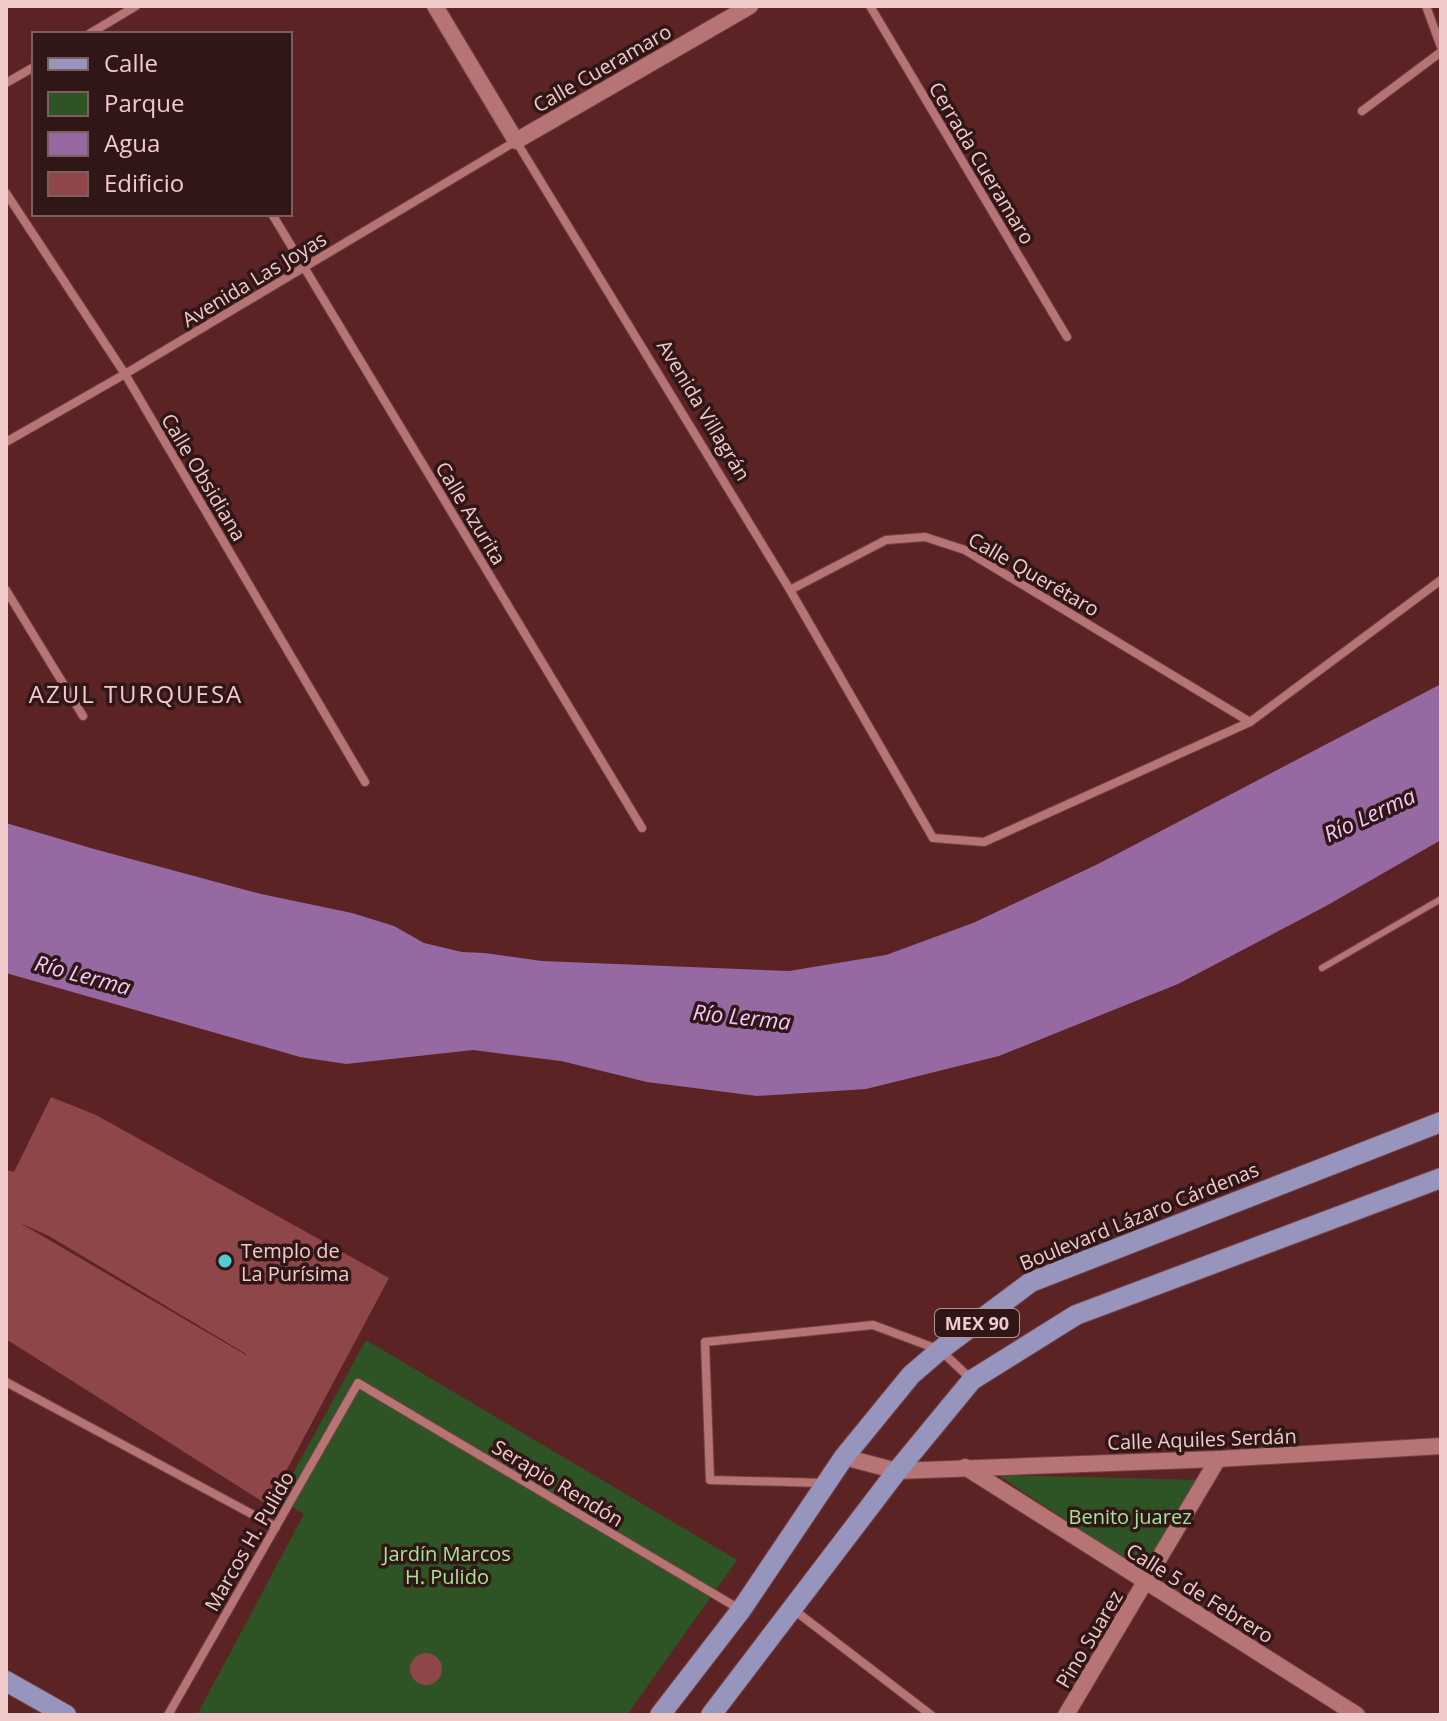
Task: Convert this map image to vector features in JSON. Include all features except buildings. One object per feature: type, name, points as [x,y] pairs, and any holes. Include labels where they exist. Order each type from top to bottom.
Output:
[{"type":"main road","name":"Boulevard Lázaro Cárdenas","points":[[660,1715],[741,1610],[844,1457],[911,1375],[940,1350],[1031,1282],[1441,1122]]},
{"type":"main road","name":"MEX 90","points":[[711,1715],[897,1471],[972,1380],[1076,1315],[1441,1178]]},
{"type":"main road","points":[[6,1681],[66,1715]]},
{"type":"street","name":"Avenida Villagrán","points":[[435,6],[790,590],[933,838],[984,842],[1250,722]]},
{"type":"street","name":"Calle Cueramaro","points":[[516,141],[750,6]]},
{"type":"street","name":"Cerrada Cueramaro","points":[[870,6],[1067,337]]},
{"type":"street","points":[[1362,111],[1441,49],[1426,6]]},
{"type":"street","points":[[92,32],[132,7]]},
{"type":"street","points":[[6,83],[32,68]]},
{"type":"street","name":"Avenida Las Joyas","points":[[6,442],[516,141]]},
{"type":"street","name":"Calle Obsidiana","points":[[6,193],[125,374],[365,782]]},
{"type":"street","name":"Calle Azurita","points":[[273,216],[642,828]]},
{"type":"street","name":"Calle Querétaro","points":[[790,590],[886,540],[925,537],[965,550],[1250,722]]},
{"type":"street","points":[[1250,722],[1441,580]]},
{"type":"street","points":[[6,590],[83,716]]},
{"type":"street","points":[[826,1483],[710,1480],[705,1342],[873,1325],[940,1350],[972,1380]]},
{"type":"street","points":[[6,1382],[276,1527]]},
{"type":"street","name":"Marcos H. Pulido","points":[[168,1715],[358,1383]]},
{"type":"street","name":"Serapio Rendón","points":[[358,1383],[741,1610]]},
{"type":"street","name":"Calle Aquiles Serdán","points":[[965,1467],[1218,1459],[1441,1446]]},
{"type":"street","points":[[844,1457],[897,1471],[965,1467]]},
{"type":"street","name":"Pino Suarez","points":[[1066,1715],[1218,1459]]},
{"type":"street","name":"Calle 5 de Febrero","points":[[965,1467],[1357,1715]]},
{"type":"street","points":[[794,1609],[931,1715]]},
{"type":"lane","points":[[1322,968],[1441,899]]},
{"type":"green space","name":"Jardín Marcos H. Pulido","points":[[366,1340],[737,1560],[627,1715],[197,1715],[304,1514],[279,1499]]},
{"type":"green space","name":"Benito juarez","points":[[998,1475],[1200,1480],[1141,1570]]},
{"type":"water","name":"Río Lerma","points":[[1441,684],[1441,840],[1326,906],[1178,984],[999,1056],[866,1089],[757,1096],[647,1082],[561,1061],[473,1050],[346,1064],[300,1057],[6,973],[6,823],[261,894],[352,913],[394,926],[424,943],[462,952],[542,961],[789,971],[886,955],[973,923],[1098,864]]},
{"type":"place","name":"Templo de La Purísima","points":[[225,1261]]},
{"type":"district","name":"AZUL TURQUESA","points":[[136,693]]}]
